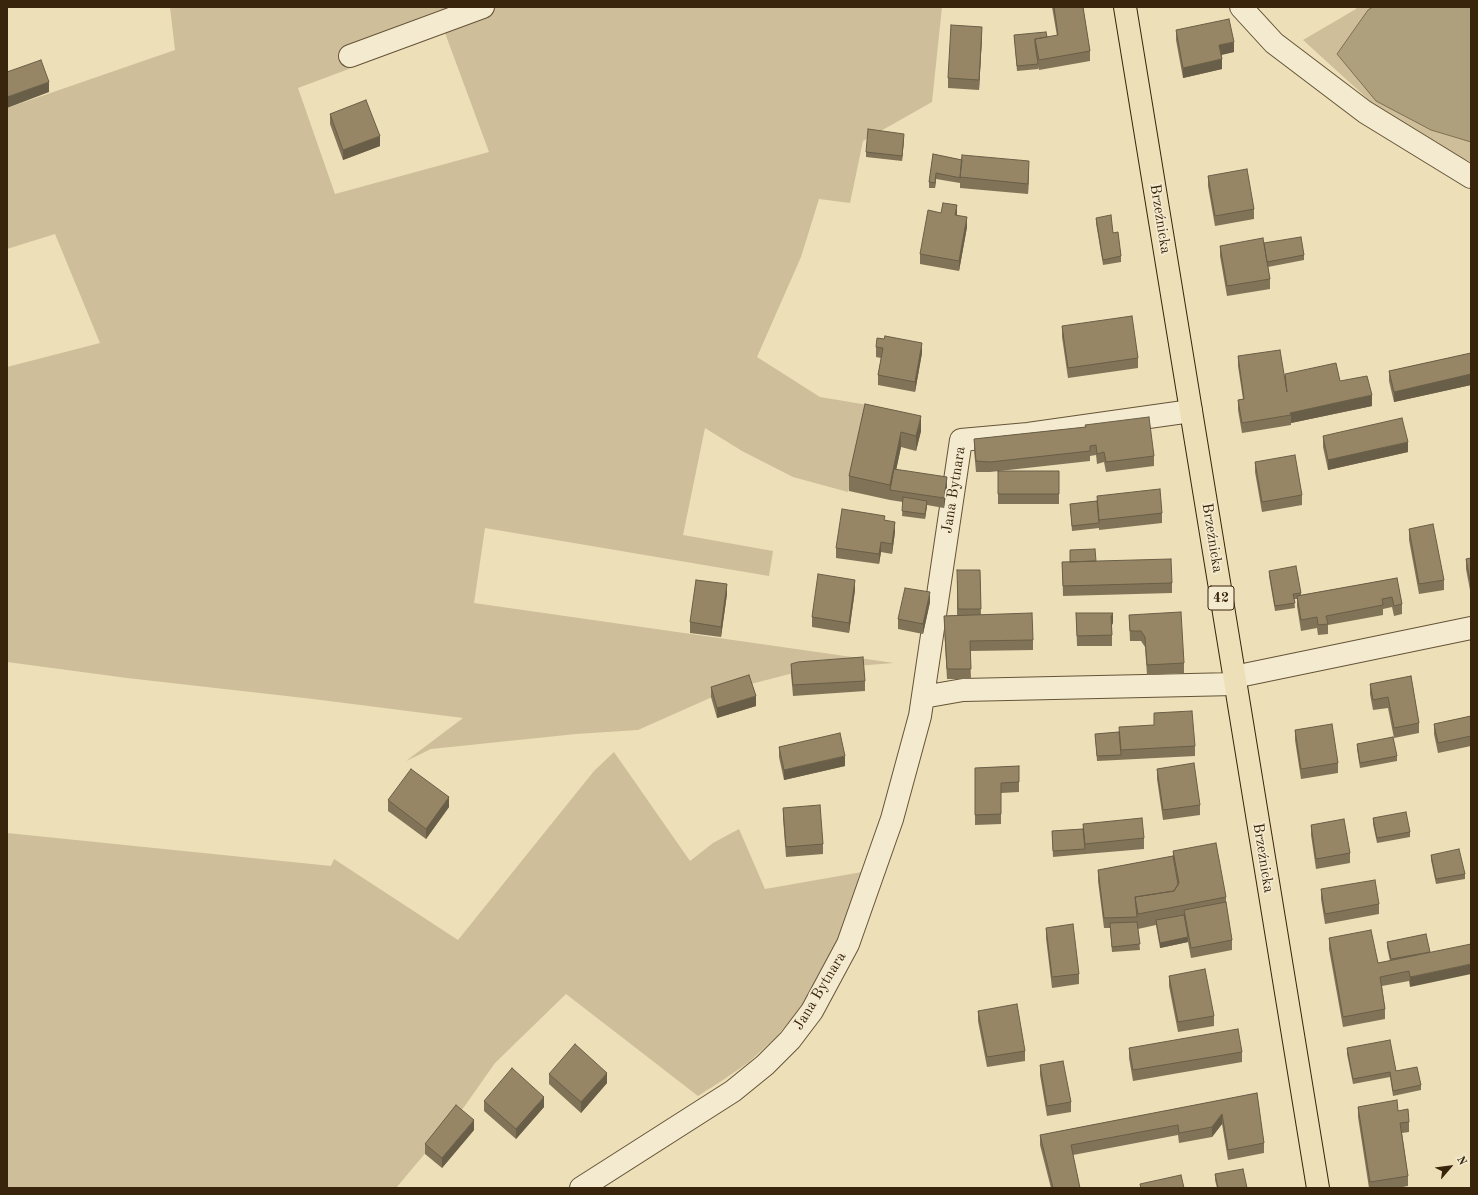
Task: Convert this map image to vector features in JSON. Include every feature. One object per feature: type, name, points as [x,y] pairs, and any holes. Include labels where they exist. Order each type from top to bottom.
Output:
[{"type":"main road","name":"Brzeźnicka","points":[[1125,7],[1318,1188]]},
{"type":"street","points":[[350,56],[483,7]]},
{"type":"street","points":[[1241,7],[1274,43],[1365,112],[1471,177]]},
{"type":"street","name":"Jana Bytnara","points":[[581,1188],[733,1091],[765,1065],[790,1040],[812,1011],[848,944],[892,819],[920,716],[961,440],[1028,434],[1191,411]]},
{"type":"street","points":[[923,697],[963,690],[1234,680],[1471,628]]},
{"type":"shaded area","points":[[170,7],[942,7],[932,102],[863,141],[850,203],[819,199],[801,257],[757,357],[820,397],[874,406],[848,492],[793,477],[742,451],[705,428],[683,535],[773,551],[769,576],[485,528],[474,603],[894,663],[805,670],[728,690],[638,730],[576,734],[431,749],[406,761],[463,718],[127,678],[7,662],[7,367],[100,343],[55,234],[7,249],[7,108],[175,50]],"holes":[[[445,33],[489,152],[335,194],[298,88]]]},
{"type":"shaded area","points":[[1356,7],[1373,7],[1368,10],[1431,130],[1471,142],[1471,162],[1437,146],[1381,111],[1303,40],[1356,9]]},
{"type":"shaded area","points":[[1373,7],[1471,7],[1471,142],[1431,130],[1376,101],[1337,54],[1368,10]]},
{"type":"shaded area","points":[[614,752],[690,861],[713,843],[739,829],[765,889],[862,872],[845,922],[826,967],[801,1008],[776,1037],[749,1062],[698,1096],[566,994],[495,1063],[464,1107],[396,1188],[7,1188],[7,833],[331,866],[334,859],[458,940],[594,771]]},
{"type":"building","points":[[1054,7],[1083,7],[1090,51],[1039,60],[1035,39],[1058,35]]},
{"type":"building","points":[[1229,19],[1234,42],[1219,45],[1222,59],[1183,68],[1176,30]]},
{"type":"building","points":[[951,25],[982,27],[979,80],[948,78]]},
{"type":"building","points":[[1046,32],[1047,37],[1035,39],[1038,64],[1017,66],[1014,35]]},
{"type":"building","points":[[41,60],[49,82],[7,97],[7,72]]},
{"type":"building","points":[[366,100],[380,136],[343,150],[330,114]]},
{"type":"building","points":[[868,129],[904,134],[902,156],[866,152]]},
{"type":"building","points":[[933,154],[962,160],[961,178],[936,173],[935,183],[929,182]]},
{"type":"building","points":[[962,155],[1029,161],[1028,184],[960,177]]},
{"type":"building","points":[[1247,169],[1254,209],[1215,216],[1208,176]]},
{"type":"building","points":[[943,203],[957,205],[955,215],[967,217],[959,261],[920,254],[928,210],[941,213]]},
{"type":"building","points":[[1111,215],[1113,233],[1118,232],[1121,256],[1103,260],[1096,218]]},
{"type":"building","points":[[1301,237],[1304,255],[1267,262],[1264,243]]},
{"type":"building","points":[[1263,238],[1270,279],[1227,286],[1220,246]]},
{"type":"building","points":[[1132,316],[1138,358],[1068,368],[1062,326]]},
{"type":"building","points":[[885,336],[922,343],[915,382],[878,375],[883,348],[876,347],[877,338],[884,339]]},
{"type":"building","points":[[1280,350],[1287,392],[1285,374],[1336,363],[1340,381],[1367,376],[1372,395],[1290,413],[1291,415],[1242,423],[1238,400],[1244,399],[1238,356]]},
{"type":"building","points":[[1471,353],[1471,374],[1394,392],[1389,371]]},
{"type":"building","points":[[865,404],[921,416],[916,436],[901,432],[890,485],[849,476]]},
{"type":"building","points":[[1149,417],[1154,456],[1106,462],[1104,452],[1097,454],[1096,445],[1090,446],[1090,451],[990,462],[976,461],[974,439],[1086,427],[1085,425]]},
{"type":"building","points":[[1402,418],[1408,442],[1328,460],[1323,436]]},
{"type":"building","points":[[1295,455],[1302,495],[1262,502],[1255,462]]},
{"type":"building","points":[[894,469],[947,477],[944,498],[890,490]]},
{"type":"building","points":[[998,471],[1059,471],[1059,494],[998,494]]},
{"type":"building","points":[[1160,489],[1162,513],[1099,520],[1097,496]]},
{"type":"building","points":[[903,497],[927,501],[925,514],[902,511]]},
{"type":"building","points":[[1097,501],[1099,523],[1072,526],[1070,504]]},
{"type":"building","points":[[842,509],[885,516],[884,520],[895,522],[892,544],[881,542],[879,554],[836,548]]},
{"type":"building","points":[[1433,524],[1444,580],[1419,584],[1409,529]]},
{"type":"building","points":[[1095,549],[1096,561],[1070,562],[1070,550]]},
{"type":"building","points":[[1471,558],[1471,579],[1470,580],[1466,559]]},
{"type":"building","points":[[1171,559],[1172,583],[1063,586],[1062,562]]},
{"type":"building","points":[[1296,566],[1301,593],[1293,594],[1295,603],[1275,606],[1269,571]]},
{"type":"building","points":[[957,570],[980,570],[981,609],[958,609]]},
{"type":"building","points":[[818,574],[855,580],[849,623],[812,617]]},
{"type":"building","points":[[1397,578],[1402,604],[1394,606],[1392,597],[1382,599],[1383,605],[1326,616],[1328,624],[1318,625],[1317,617],[1301,620],[1297,596]]},
{"type":"building","points":[[696,580],[727,584],[721,627],[690,622]]},
{"type":"building","points":[[905,588],[930,592],[923,624],[898,619]]},
{"type":"building","points":[[1181,612],[1184,663],[1147,665],[1145,637],[1141,631],[1130,631],[1129,615]]},
{"type":"building","points":[[1032,613],[1033,640],[970,641],[971,669],[947,669],[944,616]]},
{"type":"building","points":[[1076,613],[1113,613],[1111,616],[1112,635],[1077,636]]},
{"type":"building","points":[[863,657],[865,681],[793,685],[791,664],[798,662]]},
{"type":"building","points":[[749,675],[756,696],[717,708],[711,687]]},
{"type":"building","points":[[1411,676],[1419,723],[1394,728],[1388,697],[1373,700],[1370,684]]},
{"type":"building","points":[[1192,711],[1195,746],[1121,750],[1119,727],[1154,725],[1154,713]]},
{"type":"building","points":[[1471,716],[1471,736],[1438,743],[1434,724]]},
{"type":"building","points":[[1332,724],[1338,763],[1301,769],[1295,730]]},
{"type":"building","points":[[1119,732],[1121,755],[1097,756],[1095,734]]},
{"type":"building","points":[[840,733],[845,756],[784,770],[779,747]]},
{"type":"building","points":[[1393,737],[1397,756],[1360,763],[1357,744]]},
{"type":"building","points":[[1194,763],[1200,805],[1163,810],[1157,769]]},
{"type":"building","points":[[1019,766],[1019,782],[1001,783],[1001,814],[975,815],[975,768]]},
{"type":"building","points":[[411,769],[449,797],[426,829],[388,800]]},
{"type":"building","points":[[820,805],[823,844],[786,847],[783,808]]},
{"type":"building","points":[[1406,812],[1410,832],[1377,838],[1373,818]]},
{"type":"building","points":[[1142,818],[1144,838],[1085,844],[1083,824]]},
{"type":"building","points":[[1344,819],[1350,853],[1316,859],[1311,825]]},
{"type":"building","points":[[1083,829],[1085,849],[1053,851],[1052,831]]},
{"type":"building","points":[[1216,843],[1226,897],[1138,914],[1135,897],[1174,891],[1179,883],[1173,851]]},
{"type":"building","points":[[1459,849],[1465,874],[1436,879],[1431,855]]},
{"type":"building","points":[[1173,856],[1178,884],[1174,891],[1135,897],[1137,917],[1104,918],[1098,870]]},
{"type":"building","points":[[1375,880],[1379,904],[1325,914],[1321,889]]},
{"type":"building","points":[[1226,902],[1232,940],[1191,948],[1184,910]]},
{"type":"building","points":[[1184,915],[1188,937],[1160,943],[1156,920]]},
{"type":"building","points":[[1137,922],[1140,944],[1112,947],[1110,923]]},
{"type":"building","points":[[1073,924],[1079,974],[1052,977],[1046,928]]},
{"type":"building","points":[[1371,930],[1378,963],[1471,944],[1471,964],[1410,977],[1409,971],[1380,977],[1385,1009],[1343,1017],[1329,938]]},
{"type":"building","points":[[1426,934],[1430,952],[1391,959],[1387,942]]},
{"type":"building","points":[[1205,969],[1214,1016],[1178,1022],[1169,976]]},
{"type":"building","points":[[1017,1004],[1025,1051],[987,1057],[978,1011]]},
{"type":"building","points":[[1238,1029],[1242,1052],[1133,1070],[1129,1048]]},
{"type":"building","points":[[1390,1040],[1396,1071],[1417,1067],[1421,1085],[1393,1091],[1390,1072],[1353,1079],[1347,1048]]},
{"type":"building","points":[[575,1044],[607,1073],[581,1102],[549,1074]]},
{"type":"building","points":[[1063,1061],[1071,1102],[1047,1106],[1040,1065]]},
{"type":"building","points":[[512,1068],[544,1097],[516,1129],[484,1101]]},
{"type":"building","points":[[1257,1093],[1264,1143],[1228,1150],[1222,1114],[1212,1127],[1179,1133],[1178,1125],[1071,1145],[1080,1188],[1053,1188],[1040,1135]]},
{"type":"building","points":[[1397,1100],[1398,1111],[1408,1109],[1409,1122],[1400,1123],[1408,1176],[1370,1182],[1358,1107]]},
{"type":"building","points":[[456,1105],[474,1120],[442,1158],[425,1144]]},
{"type":"building","points":[[1243,1169],[1247,1188],[1218,1188],[1215,1174]]},
{"type":"building","points":[[1181,1175],[1184,1188],[1141,1188],[1140,1184]]}]
